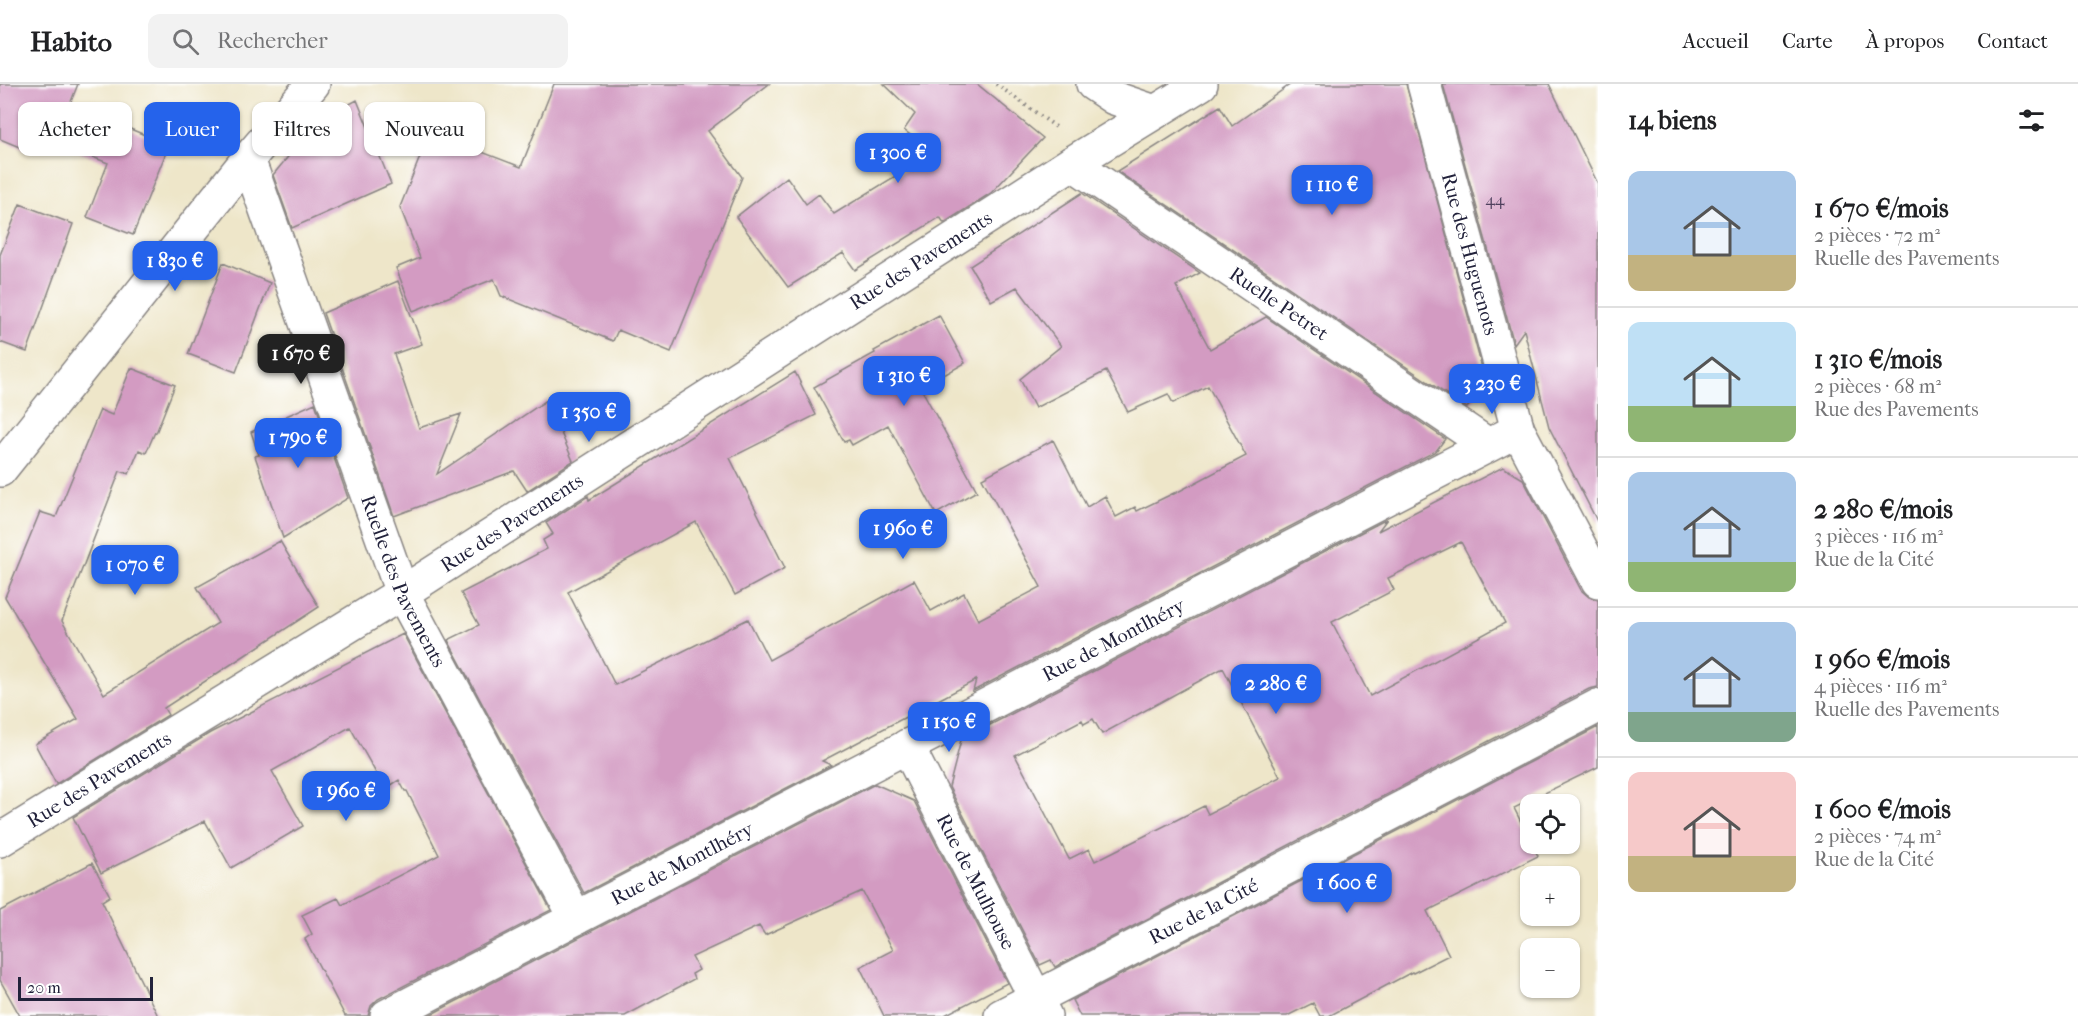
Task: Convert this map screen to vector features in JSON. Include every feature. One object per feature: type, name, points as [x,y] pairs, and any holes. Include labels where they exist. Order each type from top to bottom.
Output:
[{"type":"street","points":[[0,470],[248,159],[313,84]]},
{"type":"street","points":[[1093,84],[1114,98],[1155,112]]},
{"type":"street","name":"Rue des Pavements","points":[[0,840],[402,593],[1072,163],[1201,84]]},
{"type":"street","name":"Rue des Huguenots","points":[[1424,84],[1518,430],[1598,581]]},
{"type":"street","name":"Ruelle des Pavements","points":[[248,159],[402,593],[576,918]]},
{"type":"street","name":"Ruelle Petret","points":[[1072,163],[1488,445]]},
{"type":"street","name":"Rue de Montlhéry","points":[[387,1016],[1518,430]]},
{"type":"street","name":"Rue de la Cité","points":[[1001,1016],[1040,1007],[1598,706]]},
{"type":"street","name":"Rue de Mulhouse","points":[[908,746],[1040,1007]]},
{"type":"path","points":[[996,84],[1061,130],[1072,163]]},
{"type":"building","points":[[0,84],[78,84],[71,102],[18,102],[18,146],[0,139]]},
{"type":"building","points":[[554,84],[769,84],[708,131],[742,177],[671,352],[618,330],[613,341],[501,296],[494,279],[413,311],[396,268],[420,258],[400,207],[420,156],[485,156],[485,153],[521,167]]},
{"type":"building","points":[[884,84],[977,84],[1043,138],[991,193],[944,223],[940,217],[855,270],[843,253],[788,287],[736,217],[787,177],[806,204],[819,194],[834,214],[933,153],[904,130],[915,114]]},
{"type":"building","points":[[1291,84],[1406,84],[1486,383],[1467,408],[1117,171],[1220,106],[1232,126]]},
{"type":"building","points":[[1443,84],[1549,84],[1598,184],[1598,523],[1549,427],[1524,330],[1514,344]]},
{"type":"building","points":[[357,100],[364,117],[364,156],[380,156],[391,184],[292,228],[273,175],[289,156],[352,156],[352,103]]},
{"type":"building","points":[[132,130],[144,135],[144,156],[165,156],[133,235],[87,217],[108,163],[90,156],[132,156]]},
{"type":"building","points":[[1082,193],[1200,273],[1176,286],[1210,349],[1266,317],[1445,439],[1436,451],[973,691],[976,680],[822,761],[831,765],[584,893],[448,640],[479,625],[461,593],[547,549],[543,540],[553,534],[546,523],[588,496],[589,500],[795,372],[816,415],[730,458],[785,568],[735,595],[696,522],[568,592],[615,685],[748,619],[769,660],[914,580],[931,611],[964,593],[978,620],[1041,587],[982,478],[1053,440],[1087,507],[1105,496],[1116,517],[1135,507],[1137,511],[1174,494],[1246,456],[1208,386],[1173,403],[1168,394],[1128,412],[1106,371],[1035,408],[1020,379],[1061,346],[1017,287],[991,301],[970,266]]},
{"type":"building","points":[[20,204],[73,224],[27,352],[0,342],[0,255]]},
{"type":"building","points":[[223,263],[270,283],[236,372],[188,354]]},
{"type":"building","points":[[398,281],[422,344],[394,354],[419,428],[461,414],[437,474],[547,400],[573,461],[527,491],[514,471],[394,516],[323,313]]},
{"type":"building","points":[[939,315],[965,363],[921,388],[977,491],[936,514],[888,425],[852,445],[849,440],[844,442],[814,387]]},
{"type":"building","points":[[131,368],[175,385],[146,453],[139,450],[129,474],[120,471],[62,621],[104,694],[218,623],[197,587],[280,541],[319,607],[164,708],[168,715],[56,784],[35,744],[78,719],[5,597],[40,512],[56,517],[100,410],[112,415]]},
{"type":"building","points":[[315,403],[348,498],[283,538],[255,456],[259,455],[251,432]]},
{"type":"building","points":[[1503,467],[1523,479],[1581,590],[1589,597],[1598,600],[1598,687],[1589,689],[1055,967],[1051,960],[1040,965],[949,787],[961,740],[1387,519],[1378,531]],"holes":[[[1461,542],[1505,623],[1370,696],[1332,622],[1394,590],[1388,578]],[[1223,668],[1280,777],[1208,814],[1204,806],[1095,861],[1089,849],[1069,859],[1015,755],[1082,720],[1084,724],[1093,719],[1102,734]]]},
{"type":"building","points":[[403,634],[551,910],[378,999],[371,1006],[368,1016],[345,1016],[305,939],[312,934],[302,915],[338,898],[342,905],[439,855],[407,791],[399,780],[385,789],[350,727],[272,771],[303,826],[231,868],[205,821],[101,873],[73,817],[210,733]]},
{"type":"building","points":[[1598,727],[1598,767],[1543,794],[1520,794],[1520,805],[1514,808],[1520,820],[1520,854],[1537,854],[1538,856],[1427,911],[1449,955],[1329,1016],[1320,1016],[1313,1003],[1287,1016],[1080,1016],[1072,1000]]},
{"type":"building","points":[[875,784],[914,801],[1007,983],[943,1016],[884,1016],[860,967],[893,950],[862,891],[765,935],[759,926],[692,957],[699,970],[692,974],[694,979],[625,1016],[428,1016]]},
{"type":"building","points":[[92,863],[110,896],[102,901],[158,1016],[20,1016],[0,980],[0,911]]}]
